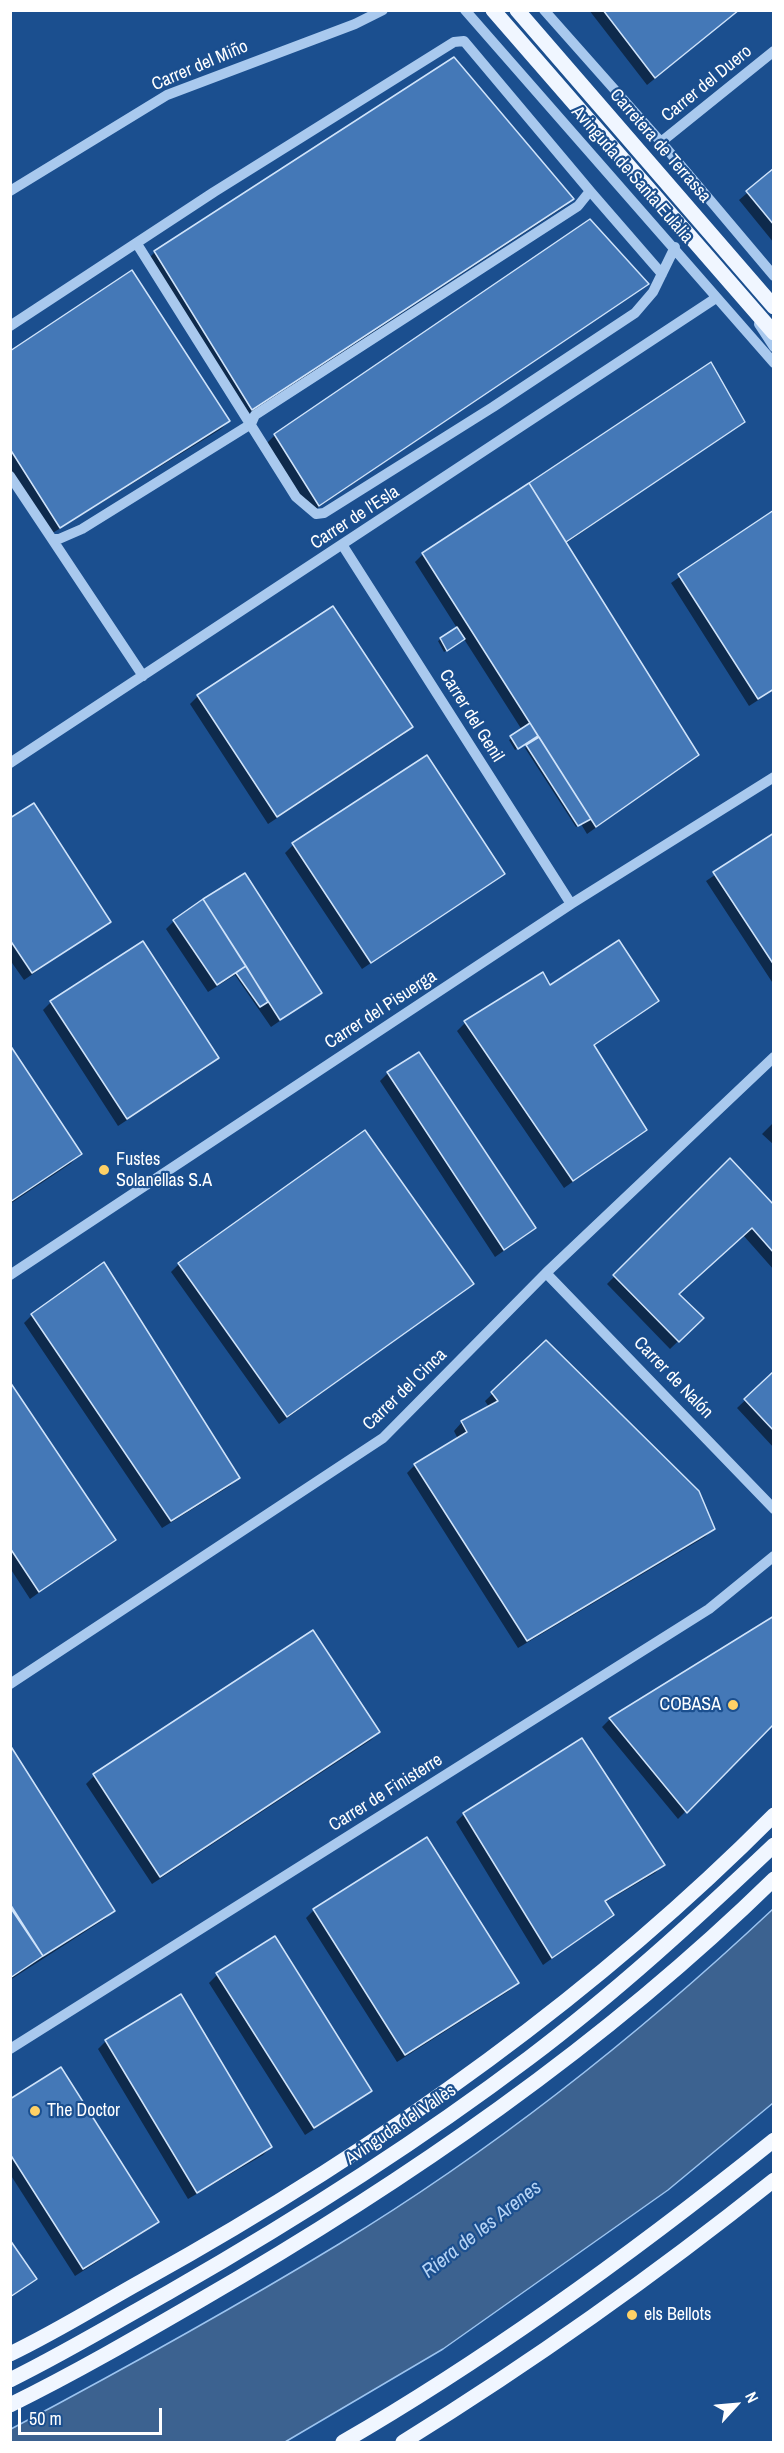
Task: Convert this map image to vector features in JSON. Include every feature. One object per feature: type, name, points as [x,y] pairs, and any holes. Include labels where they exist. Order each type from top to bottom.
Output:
[{"type":"main road","name":"Carretera de Terrassa","points":[[494,10],[774,333]]},
{"type":"main road","name":"Carretera de Terrassa","points":[[517,10],[774,307]]},
{"type":"main road","points":[[10,2354],[233,2230],[383,2134],[509,2044],[608,1966],[698,1889],[774,1815]]},
{"type":"main road","name":"Avinguda del Vallès","points":[[10,2379],[71,2349],[244,2249],[452,2115],[621,1984],[713,1903],[774,1845]]},
{"type":"main road","points":[[10,2405],[84,2367],[259,2267],[409,2172],[546,2074],[606,2027],[692,1954],[774,1878]]},
{"type":"main road","points":[[343,2442],[512,2336],[600,2274],[774,2140]]},
{"type":"main road","points":[[403,2442],[584,2325],[692,2246],[774,2180]]},
{"type":"street","name":"Carrer del Miño","points":[[10,191],[167,95],[355,24],[383,10]]},
{"type":"street","name":"Avinguda de Santa Eulàlia","points":[[465,10],[675,247],[716,298],[774,363]]},
{"type":"street","points":[[544,10],[661,142],[774,276]]},
{"type":"street","points":[[10,326],[235,179],[454,42],[464,41],[662,274]]},
{"type":"street","name":"Carrer del Duero","points":[[661,142],[774,51]]},
{"type":"street","points":[[52,539],[59,539],[82,529],[251,424],[255,415],[578,206],[590,192]]},
{"type":"street","points":[[137,244],[296,497],[316,514],[324,513],[493,407],[635,313],[653,292],[675,247]]},
{"type":"street","name":"Carretera de Terrassa","points":[[742,296],[774,347]]},
{"type":"street","name":"Carrer de l'Esla","points":[[10,763],[343,546],[716,298]]},
{"type":"street","points":[[10,476],[143,676]]},
{"type":"street","name":"Carrer del Genil","points":[[343,546],[571,904]]},
{"type":"street","name":"Carrer del Pisuerga","points":[[10,1275],[571,904],[774,777]]},
{"type":"street","name":"Carrer del Cinca","points":[[10,1684],[383,1438],[546,1273],[774,1057]]},
{"type":"street","name":"Carrer de Nalón","points":[[546,1273],[774,1509]]},
{"type":"street","name":"Carrer de Finisterre","points":[[10,2049],[710,1609],[774,1556]]},
{"type":"water","name":"Riera de les Arenes","points":[[773,1909],[773,2103],[668,2190],[443,2349],[285,2442],[11,2442],[11,2429],[258,2292],[339,2244],[454,2169],[510,2129],[619,2044]]},
{"type":"building","points":[[603,10],[739,10],[655,78]]},
{"type":"building","points":[[454,57],[574,199],[252,410],[154,251]]},
{"type":"building","points":[[774,168],[774,225],[746,191]]},
{"type":"building","points":[[590,219],[649,284],[319,506],[274,434]]},
{"type":"building","points":[[132,270],[230,421],[60,528],[10,449],[10,351]]},
{"type":"building","points":[[711,362],[745,422],[566,542],[529,483]]},
{"type":"building","points":[[529,483],[699,755],[596,827],[422,553]]},
{"type":"building","points":[[774,510],[774,689],[758,699],[678,574]]},
{"type":"building","points":[[333,606],[413,727],[277,817],[197,695]]},
{"type":"building","points":[[457,627],[465,639],[447,651],[440,638]]},
{"type":"building","points":[[530,723],[538,736],[518,749],[510,736]]},
{"type":"building","points":[[539,737],[591,819],[578,826],[526,745]]},
{"type":"building","points":[[427,755],[505,874],[371,963],[292,843]]},
{"type":"building","points":[[34,803],[111,922],[32,973],[10,940],[10,818]]},
{"type":"building","points":[[774,833],[774,965],[713,872]]},
{"type":"building","points":[[245,873],[322,993],[280,1020],[203,899]]},
{"type":"building","points":[[203,899],[246,966],[217,985],[173,920]]},
{"type":"building","points":[[619,940],[659,1001],[594,1045],[647,1130],[573,1181],[464,1021],[543,972],[550,985]]},
{"type":"building","points":[[143,941],[219,1058],[127,1119],[50,1001]]},
{"type":"building","points":[[246,966],[268,1002],[260,1007],[236,973]]},
{"type":"building","points":[[10,1045],[82,1154],[10,1202]]},
{"type":"building","points":[[419,1052],[536,1228],[504,1250],[387,1072]]},
{"type":"building","points":[[365,1130],[474,1284],[287,1417],[178,1263]]},
{"type":"building","points":[[730,1158],[774,1205],[774,1253],[752,1228],[679,1294],[704,1318],[679,1342],[613,1275]]},
{"type":"building","points":[[104,1262],[240,1478],[171,1521],[31,1314]]},
{"type":"building","points":[[546,1340],[699,1491],[715,1529],[527,1641],[414,1464],[467,1432],[461,1421],[498,1401],[491,1392]]},
{"type":"building","points":[[774,1371],[774,1431],[744,1399]]},
{"type":"building","points":[[10,1382],[116,1540],[39,1592],[10,1548]]},
{"type":"building","points":[[774,1616],[774,1724],[687,1813],[609,1718]]},
{"type":"building","points":[[313,1630],[380,1732],[160,1877],[93,1774]]},
{"type":"building","points":[[582,1738],[665,1865],[605,1901],[614,1915],[552,1958],[463,1813]]},
{"type":"building","points":[[10,1745],[115,1911],[43,1956],[10,1904]]},
{"type":"building","points":[[427,1837],[519,1983],[405,2055],[313,1909]]},
{"type":"building","points":[[10,1907],[43,1956],[10,1978]]},
{"type":"building","points":[[275,1936],[372,2091],[314,2128],[216,1973]]},
{"type":"building","points":[[181,1994],[272,2147],[197,2193],[105,2040]]},
{"type":"building","points":[[61,2067],[159,2222],[83,2269],[10,2154],[10,2099]]},
{"type":"building","points":[[10,2240],[37,2279],[10,2297]]},
{"type":"place","name":"Fustes Solanellas S.A","points":[[104,1170]]},
{"type":"place","name":"COBASA","points":[[733,1705]]},
{"type":"place","name":"The Doctor","points":[[35,2111]]},
{"type":"place","name":"els Bellots","points":[[632,2315]]}]
